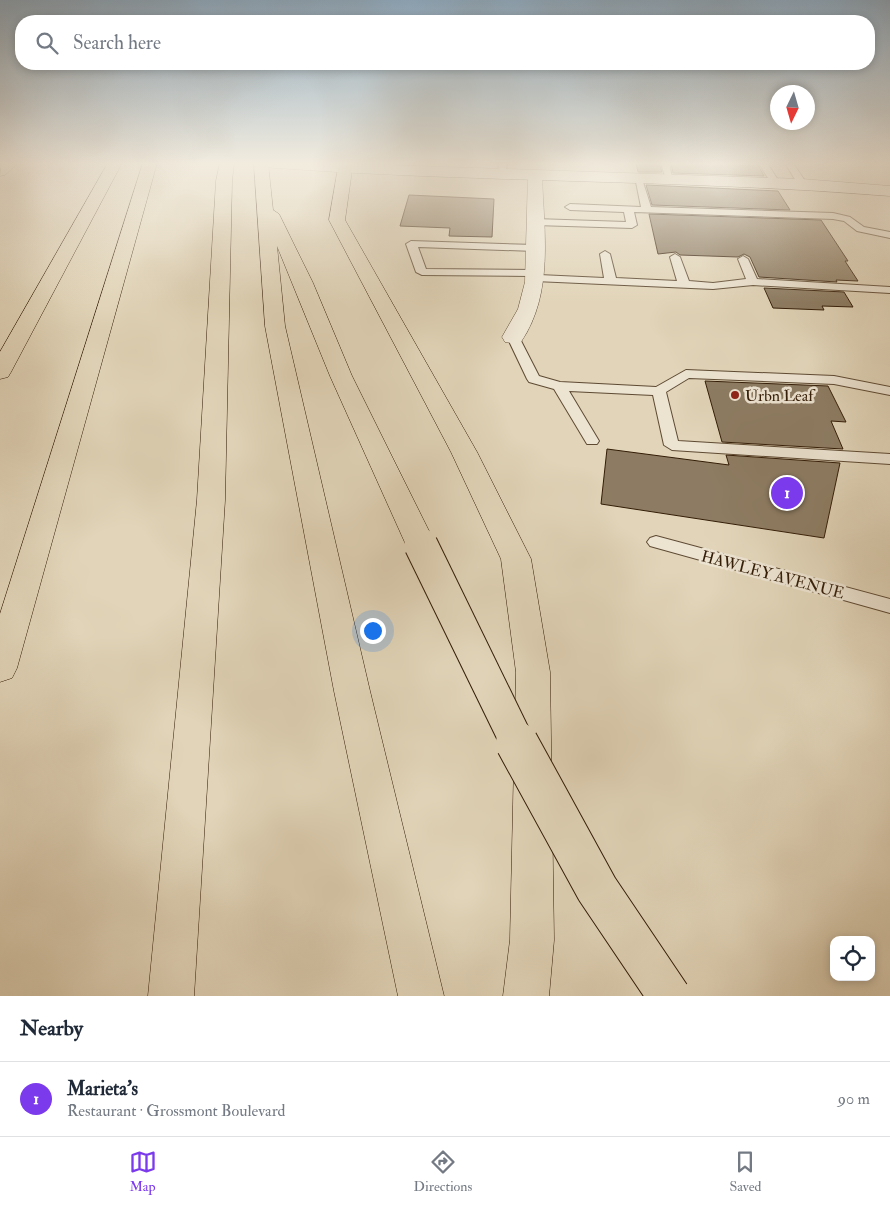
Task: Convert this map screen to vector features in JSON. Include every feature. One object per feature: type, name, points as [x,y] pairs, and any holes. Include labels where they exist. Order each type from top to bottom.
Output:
[{"type":"highway","points":[[0,372],[92,209]]},
{"type":"highway","points":[[0,668],[136,209]]},
{"type":"highway","points":[[172,996],[211,500],[224,209]]},
{"type":"highway","points":[[263,209],[274,326],[352,691],[421,996]]},
{"type":"highway","points":[[269,209],[303,283],[341,376],[512,734],[578,860],[669,996]]},
{"type":"highway","points":[[337,209],[337,220],[464,452],[516,559],[533,672],[532,940],[526,996]]},
{"type":"main road","points":[[513,337],[528,309],[535,276],[535,209]]},
{"type":"lane","points":[[535,222],[632,225],[628,209]]},
{"type":"lane","points":[[660,209],[833,216],[847,219],[861,230],[890,235]]},
{"type":"lane","points":[[535,248],[411,244],[422,272],[535,276],[684,285],[713,286],[753,282],[890,290]]},
{"type":"lane","points":[[605,254],[612,282]]},
{"type":"lane","points":[[675,257],[684,285]]},
{"type":"lane","points":[[743,259],[753,282]]},
{"type":"lane","points":[[513,337],[534,379],[559,386],[659,391],[686,374],[834,380],[890,391]]},
{"type":"lane","points":[[559,386],[592,441]]},
{"type":"lane","points":[[659,391],[672,445],[890,459]]},
{"type":"lane","name":"HAWLEY AVENUE","points":[[656,542],[890,606]]},
{"type":"building","points":[[405,209],[493,209],[492,237],[449,236],[450,228],[400,226]]},
{"type":"building","points":[[649,214],[821,220],[848,261],[845,261],[858,281],[836,280],[837,282],[759,277],[750,257],[744,254],[738,257],[680,255],[676,252],[658,254]]},
{"type":"building","points":[[764,288],[844,292],[853,307],[822,306],[824,310],[773,308]]},
{"type":"building","points":[[705,381],[828,386],[846,422],[831,421],[843,449],[722,442]]},
{"type":"building","points":[[607,449],[729,465],[726,455],[840,463],[824,538],[601,504]]},
{"type":"place","name":"Urbn Leaf","points":[[735,395]]},
{"type":"place","name":"Marieta's","points":[[787,493]]}]
